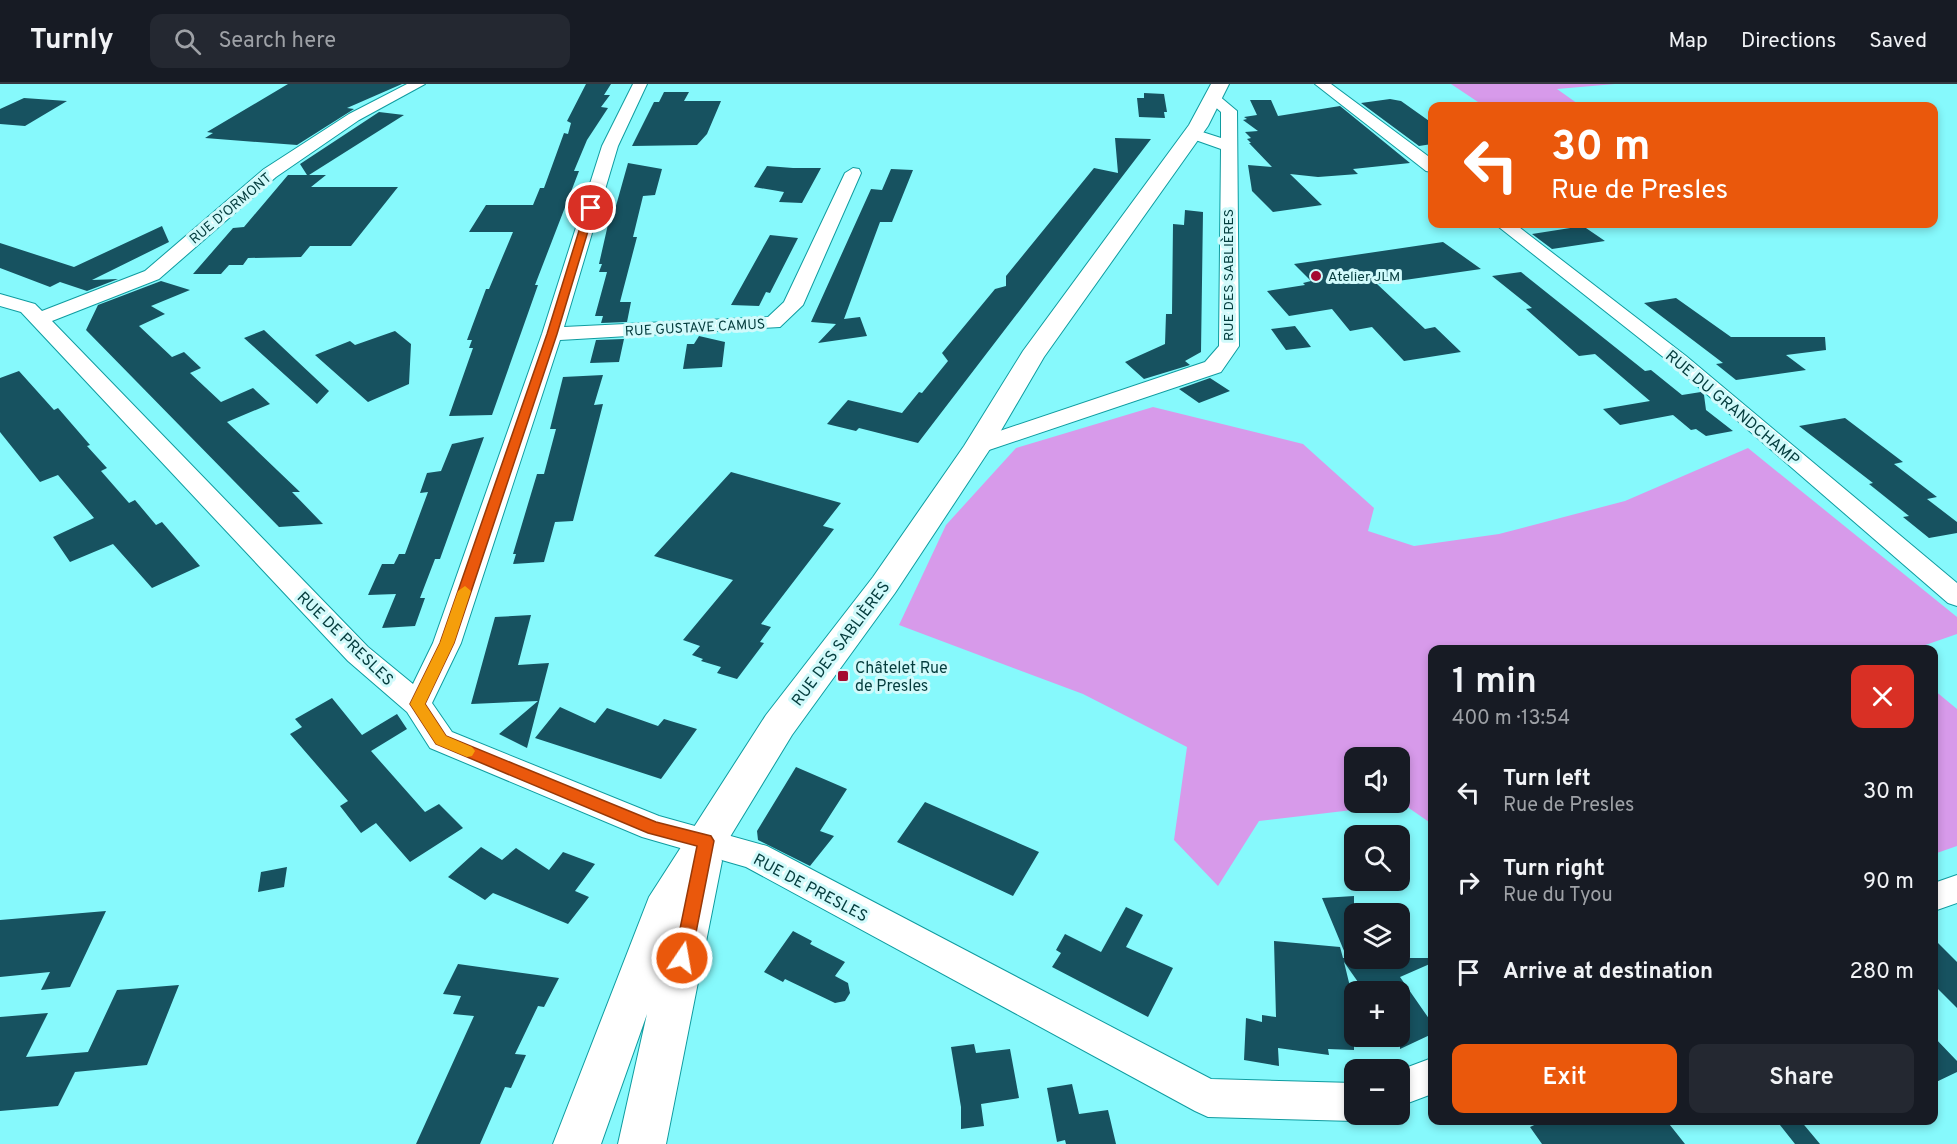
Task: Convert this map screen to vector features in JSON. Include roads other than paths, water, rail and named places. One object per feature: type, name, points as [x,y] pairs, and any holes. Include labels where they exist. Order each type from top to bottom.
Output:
[{"type":"main road","name":"RUE DES SABLIÈRES","points":[[577,1144],[664,910],[779,725],[884,585],[978,446],[1032,356],[1196,129],[1217,91]]},
{"type":"main road","points":[[642,1144],[706,841]]},
{"type":"main road","points":[[630,1002],[672,1004]]},
{"type":"street","name":"RUE D'ORMONT","points":[[38,320],[152,276],[270,173],[354,117],[418,84]]},
{"type":"street","points":[[417,704],[447,643],[552,334],[610,146],[640,84]]},
{"type":"street","points":[[1322,84],[1428,164]]},
{"type":"street","name":"RUE DES SABLIÈRES","points":[[978,446],[1032,430],[1213,367],[1229,346],[1229,111],[1217,91]]},
{"type":"street","points":[[1196,129],[1229,138]]},
{"type":"street","name":"RUE GUSTAVE CAMUS","points":[[552,334],[773,323],[793,305],[853,173]]},
{"type":"street","name":"RUE DU GRANDCHAMP","points":[[1509,228],[1679,360],[1957,597]]},
{"type":"street","name":"RUE DE PRESLES","points":[[0,300],[28,308],[358,654],[417,704],[441,740],[653,828],[755,856],[1208,1098],[1344,1102]]},
{"type":"street","points":[[998,414],[1032,430]]},
{"type":"street","points":[[1938,896],[1957,889]]},
{"type":"street","points":[[1410,1084],[1428,1078]]},
{"type":"place","name":"Atelier JLM","points":[[1316,276]]},
{"type":"place","name":"Châtelet Rue de Presles","points":[[843,676]]}]
